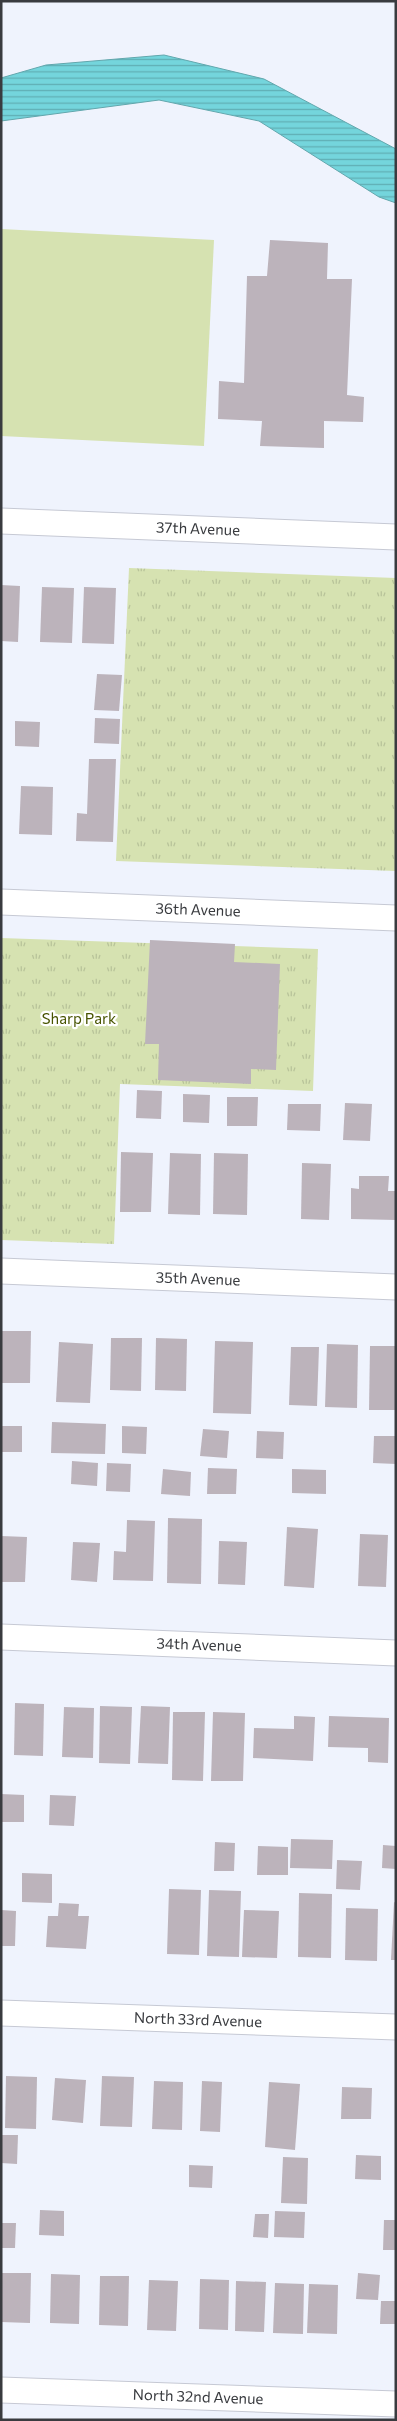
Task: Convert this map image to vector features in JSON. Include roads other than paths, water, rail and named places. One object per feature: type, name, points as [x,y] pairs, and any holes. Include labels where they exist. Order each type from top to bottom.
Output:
[{"type":"street","name":"37th Avenue","points":[[1,521],[396,537]]},
{"type":"street","name":"36th Avenue","points":[[1,902],[396,918]]},
{"type":"street","name":"35th Avenue","points":[[1,1271],[396,1286]]},
{"type":"street","name":"34th Avenue","points":[[1,1637],[396,1653]]},
{"type":"street","name":"North 33rd Avenue","points":[[1,2013],[396,2027]]},
{"type":"street","name":"North 32nd Avenue","points":[[1,2390],[396,2404]]},
{"type":"water","points":[[164,55],[264,79],[396,149],[396,203],[379,197],[259,121],[159,100],[1,121],[1,78],[46,65]]},
{"type":"park label","name":"Sharp Park","points":[[79,1019]]}]
